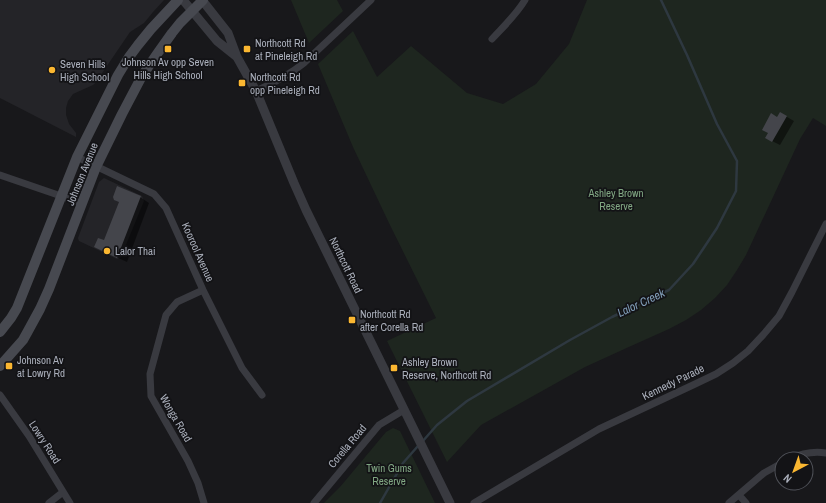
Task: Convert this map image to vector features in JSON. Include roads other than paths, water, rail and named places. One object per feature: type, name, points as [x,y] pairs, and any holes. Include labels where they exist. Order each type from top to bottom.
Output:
[{"type":"main road","name":"Johnson Avenue","points":[[0,332],[11,318],[16,308],[77,157],[128,57],[178,0]]},
{"type":"main road","name":"Johnson Avenue","points":[[0,366],[23,340],[40,309],[96,167],[142,76],[164,43],[180,23],[202,0]]},
{"type":"street","name":"Northcott Road","points":[[183,0],[217,41],[237,57]]},
{"type":"street","name":"Northcott Road","points":[[202,0],[228,34],[237,57],[256,91],[306,210],[450,503]]},
{"type":"street","points":[[256,91],[282,79],[293,72],[371,0]]},
{"type":"street","points":[[492,38],[508,22],[525,0]]},
{"type":"street","name":"Koorool Avenue","points":[[77,157],[154,194],[166,208],[203,290],[242,368],[262,395]]},
{"type":"street","points":[[0,175],[82,204]]},
{"type":"street","name":"Kennedy Parade","points":[[474,503],[599,429],[693,386],[733,363],[748,351],[778,316],[792,292],[826,224]]},
{"type":"street","name":"Wonga Road","points":[[203,290],[177,302],[166,315],[150,374],[151,396],[188,461],[204,503]]},
{"type":"street","name":"Lowry Road","points":[[0,395],[70,503]]},
{"type":"street","name":"Corella Road","points":[[314,503],[379,425],[404,410]]},
{"type":"street","points":[[814,453],[826,453]]},
{"type":"street","points":[[729,503],[764,472],[774,466]]},
{"type":"street","points":[[49,503],[64,492]]},
{"type":"street","points":[[739,495],[746,503]]},
{"type":"waterway","name":"Lalor Creek","points":[[422,442],[437,425],[467,401],[570,340],[612,317],[669,290],[693,264],[717,228],[736,191],[737,161],[717,124],[661,0]]},
{"type":"waterway","name":"Lalor Creek","points":[[380,503],[403,463],[418,446]]},
{"type":"place","name":"Johnson Av opp Seven Hills High School","points":[[168,49]]},
{"type":"place","name":"Northcott Rd at Pineleigh Rd","points":[[247,49]]},
{"type":"place","name":"Seven Hills High School","points":[[52,70]]},
{"type":"place","name":"Northcott Rd opp Pineleigh Rd","points":[[242,83]]},
{"type":"place","name":"Lalor Thai","points":[[107,251]]},
{"type":"place","name":"Northcott Rd after Corella Rd","points":[[352,320]]},
{"type":"place","name":"Johnson Av at Lowry Rd","points":[[9,366]]},
{"type":"place","name":"Ashley Brown Reserve, Northcott Rd","points":[[394,368]]},
{"type":"park label","name":"Ashley Brown Reserve","points":[[616,199]]},
{"type":"park label","name":"Twin Gums Reserve","points":[[389,474]]}]
